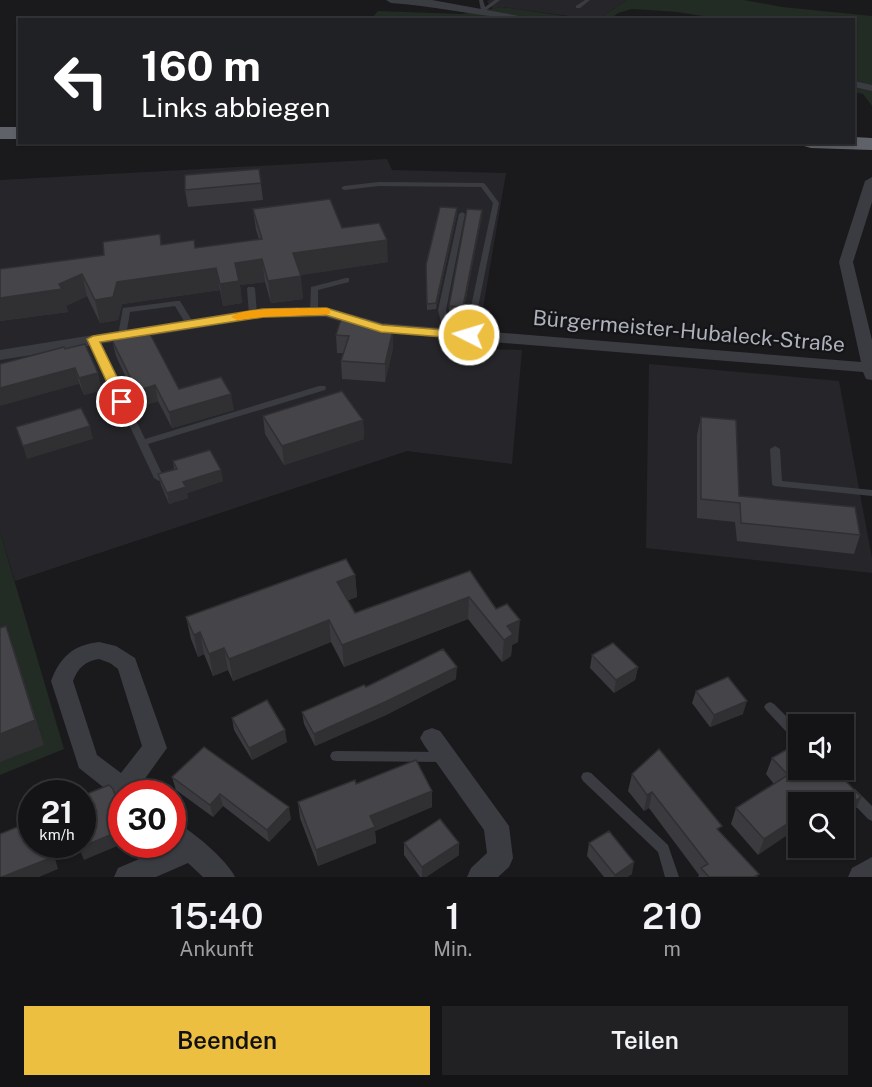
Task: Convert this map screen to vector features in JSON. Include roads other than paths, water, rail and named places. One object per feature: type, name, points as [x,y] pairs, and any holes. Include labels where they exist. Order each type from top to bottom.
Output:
[{"type":"highway","points":[[0,133],[18,133]]},
{"type":"highway","points":[[855,136],[872,136]]},
{"type":"highway","points":[[0,140],[18,140]]},
{"type":"highway","points":[[855,143],[872,144]]},
{"type":"street","points":[[391,0],[482,5],[529,18]]},
{"type":"street","points":[[855,84],[872,88]]},
{"type":"street","points":[[871,371],[846,262],[868,203],[872,181]]},
{"type":"street","name":"Bürgermeister-Hubaleck-Straße","points":[[0,355],[253,314],[326,312],[381,328],[871,371]]},
{"type":"street","points":[[106,650],[119,656],[127,664],[155,748],[126,791],[87,761],[62,681],[65,668],[75,658],[92,651],[106,650]]},
{"type":"street","points":[[439,748],[496,826],[500,858],[480,877]]},
{"type":"street","points":[[186,844],[222,877]]},
{"type":"street","points":[[127,877],[192,849]]},
{"type":"street","points":[[861,877],[872,869]]},
{"type":"lane","points":[[482,5],[498,0]]},
{"type":"lane","points":[[578,7],[588,0]]},
{"type":"lane","points":[[344,188],[379,184],[483,185],[496,203],[469,335]]},
{"type":"lane","points":[[448,334],[442,310],[462,214]]},
{"type":"lane","points":[[314,312],[314,289],[346,280]]},
{"type":"lane","points":[[251,289],[253,314]]},
{"type":"lane","points":[[122,335],[126,310],[177,303],[190,324]]},
{"type":"lane","points":[[93,339],[159,478]]},
{"type":"lane","points":[[142,443],[322,388]]},
{"type":"lane","points":[[775,449],[777,484],[872,493]]},
{"type":"lane","points":[[770,707],[788,726]]},
{"type":"lane","points":[[336,756],[439,748]]},
{"type":"lane","points":[[587,777],[663,849],[673,874],[672,877]]},
{"type":"lane","points":[[844,785],[872,815]]}]
